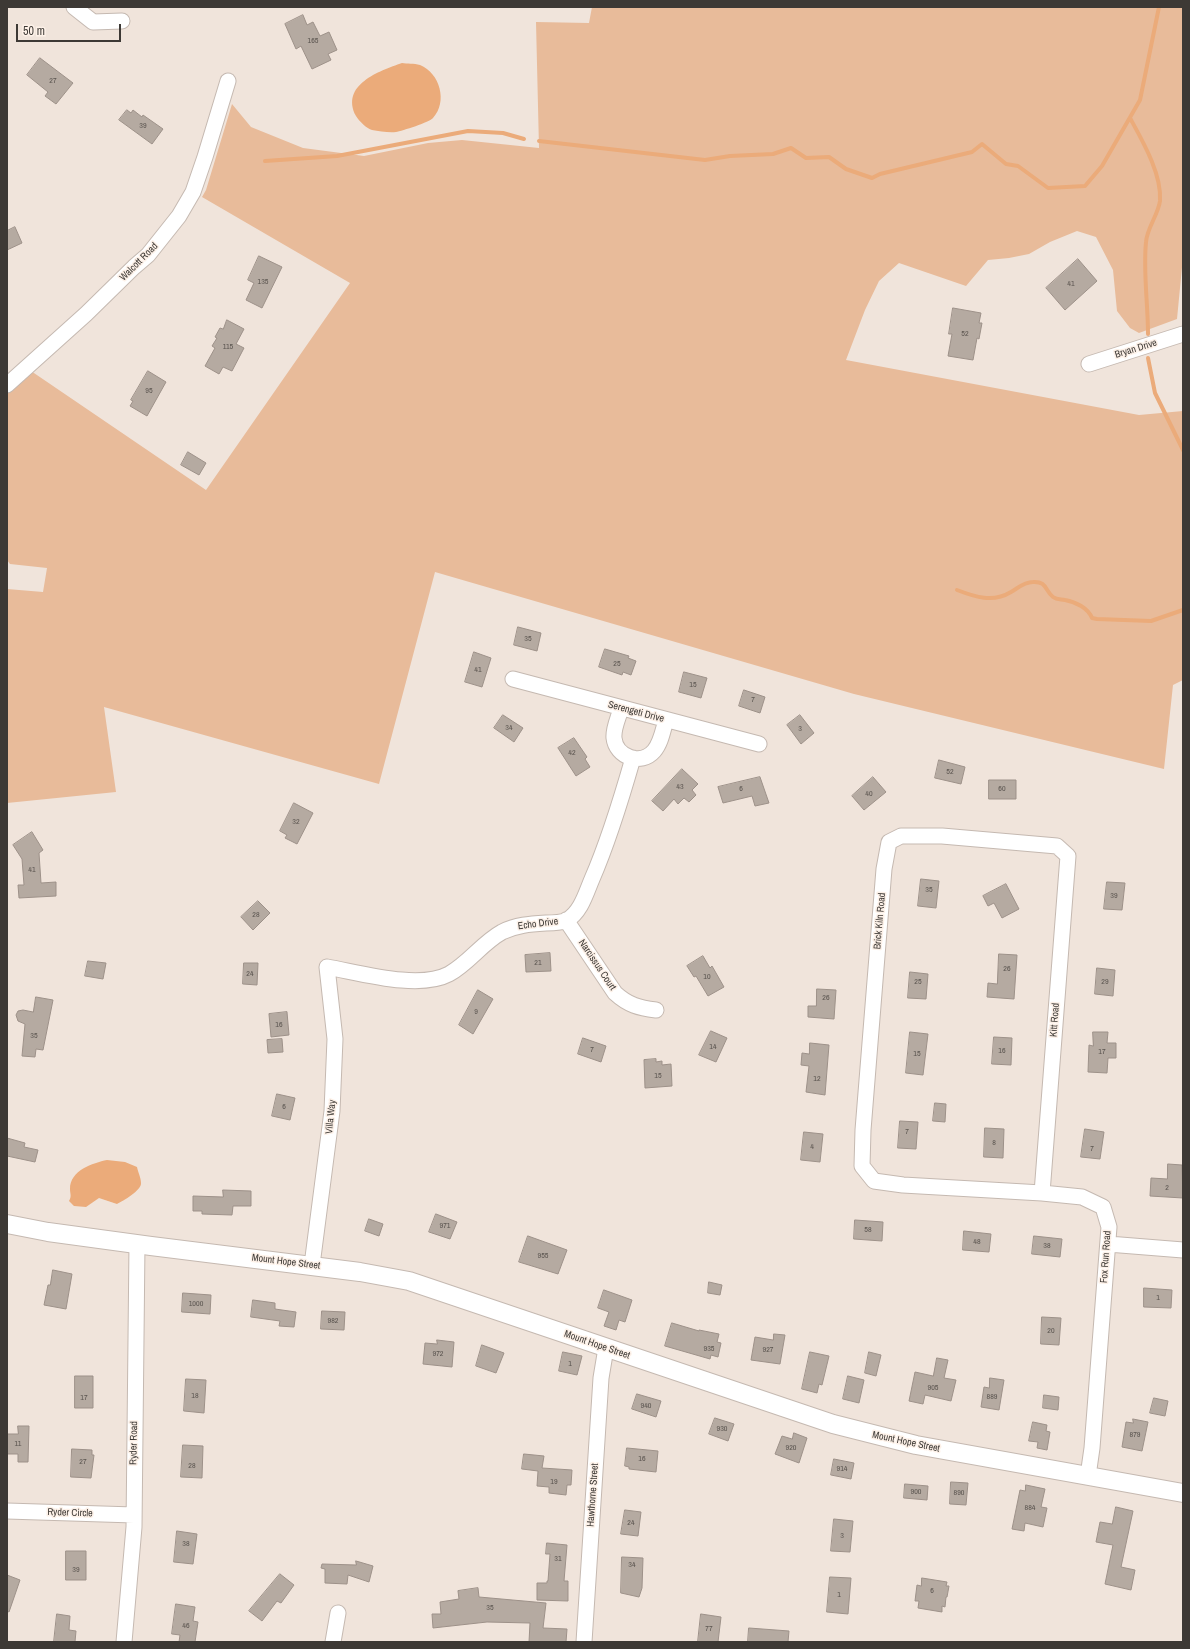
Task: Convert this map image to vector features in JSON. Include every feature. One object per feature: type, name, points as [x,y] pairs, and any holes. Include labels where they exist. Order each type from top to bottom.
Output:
[{"type":"street","points":[[74,7],[93,22],[122,21]]},
{"type":"street","name":"Walcott Road","points":[[7,385],[86,314],[148,255],[179,216],[195,185],[228,81]]},
{"type":"street","name":"Bryan Drive","points":[[1089,364],[1183,334]]},
{"type":"street","name":"Serengeti Drive","points":[[513,679],[759,744]]},
{"type":"street","points":[[621,708],[614,737],[616,746],[622,753],[633,758],[646,757],[653,753],[658,747],[666,720]]},
{"type":"street","name":"Echo Drive","points":[[327,967],[407,981],[422,982],[437,979],[450,973],[491,940],[509,929],[519,925],[554,923],[566,920],[581,904],[604,851],[633,758]]},
{"type":"street","name":"Brick Kiln Road","points":[[867,1173],[862,1166],[863,1130],[884,869],[889,842],[901,836],[942,836],[1015,841],[1057,846],[1061,849]]},
{"type":"street","name":"Kitt Road","points":[[1042,1193],[1068,856],[1061,849]]},
{"type":"street","name":"Narcissus Court","points":[[566,920],[615,993],[632,1005],[656,1010]]},
{"type":"street","name":"Villa Way","points":[[312,1265],[332,1111],[335,1039],[327,967]]},
{"type":"street","name":"Fox Run Road","points":[[867,1173],[874,1181],[903,1185],[1042,1193],[1082,1197],[1103,1207],[1109,1227],[1092,1448],[1088,1476]]},
{"type":"street","name":"Mount Hope Street","points":[[7,1224],[48,1232],[137,1244],[312,1265],[409,1281],[833,1424],[916,1445],[1183,1493]]},
{"type":"street","name":"Ryder Road","points":[[124,1642],[134,1515],[137,1244]]},
{"type":"street","points":[[1108,1244],[1183,1250]]},
{"type":"street","name":"Hawthorne Street","points":[[584,1642],[601,1378],[606,1348]]},
{"type":"street","name":"Ryder Circle","points":[[7,1511],[134,1515]]},
{"type":"street","points":[[333,1642],[338,1613]]},
{"type":"shaded area","points":[[592,7],[1183,7],[1183,257],[1177,319],[1139,333],[1130,328],[1117,311],[1113,270],[1096,237],[1077,231],[1050,242],[1029,254],[988,260],[966,286],[899,263],[879,281],[865,310],[846,360],[1139,415],[1183,411],[1183,680],[1173,685],[1164,769],[854,694],[435,572],[379,784],[104,707],[116,792],[7,803],[7,589],[43,592],[47,568],[10,564],[7,560],[7,394],[31,371],[206,490],[350,283],[202,197],[206,190],[232,104],[251,127],[303,148],[364,156],[428,143],[462,140],[539,148],[536,22],[589,23]]},
{"type":"shaded area","points":[[402,63],[420,65],[433,74],[440,88],[441,96],[438,111],[431,120],[399,131],[387,132],[372,130],[363,124],[356,116],[352,105],[353,96],[357,88],[364,81],[383,70]]},
{"type":"shaded area","points":[[107,1160],[125,1162],[137,1167],[141,1181],[141,1186],[139,1189],[117,1204],[99,1198],[86,1207],[74,1206],[69,1201],[71,1196],[71,1182],[74,1177],[83,1168]]},
{"type":"building","points":[[303,15],[307,25],[313,22],[320,36],[329,32],[337,50],[328,54],[331,60],[312,69],[301,46],[296,49],[285,24]]},
{"type":"building","points":[[40,58],[73,83],[56,104],[45,96],[48,92],[27,75]]},
{"type":"building","points":[[127,110],[131,113],[133,110],[142,117],[143,115],[163,129],[152,144],[119,120]]},
{"type":"building","points":[[15,227],[22,243],[7,250],[7,231]]},
{"type":"building","points":[[259,256],[282,267],[262,308],[246,300],[254,283],[248,280]]},
{"type":"building","points":[[1078,259],[1097,281],[1065,310],[1046,288]]},
{"type":"building","points":[[953,308],[981,313],[979,323],[982,323],[979,339],[977,338],[973,360],[948,356],[952,334],[949,334]]},
{"type":"building","points":[[227,320],[244,329],[236,344],[244,348],[232,371],[223,367],[219,374],[205,366],[215,348],[212,346],[217,338],[215,337],[220,328],[223,329]]},
{"type":"building","points":[[148,371],[166,382],[147,416],[130,406],[133,401],[131,400]]},
{"type":"building","points":[[188,452],[206,463],[199,475],[181,465]]},
{"type":"building","points":[[518,627],[541,633],[537,651],[514,645]]},
{"type":"building","points":[[605,649],[629,656],[628,658],[636,661],[631,675],[623,672],[622,675],[599,667]]},
{"type":"building","points":[[474,652],[491,658],[482,687],[465,682]]},
{"type":"building","points":[[684,672],[707,678],[701,698],[679,692]]},
{"type":"building","points":[[744,690],[765,697],[760,713],[739,706]]},
{"type":"building","points":[[503,715],[523,728],[514,742],[494,728]]},
{"type":"building","points":[[800,715],[814,733],[801,744],[787,725]]},
{"type":"building","points":[[574,738],[587,757],[585,759],[590,767],[576,776],[558,748]]},
{"type":"building","points":[[939,760],[965,767],[961,784],[935,778]]},
{"type":"building","points":[[682,769],[698,784],[692,790],[696,795],[689,802],[684,798],[678,804],[674,799],[663,811],[652,801]]},
{"type":"building","points":[[760,777],[769,803],[755,806],[752,796],[723,803],[718,787]]},
{"type":"building","points":[[873,777],[886,792],[864,810],[852,796]]},
{"type":"building","points":[[989,780],[1016,780],[1016,799],[989,799]]},
{"type":"building","points":[[294,803],[313,813],[297,844],[285,838],[287,835],[280,831]]},
{"type":"building","points":[[32,832],[43,850],[39,853],[41,883],[56,882],[56,896],[19,898],[18,885],[24,885],[22,859],[13,845]]},
{"type":"building","points":[[921,879],[939,881],[936,908],[918,906]]},
{"type":"building","points":[[1107,882],[1125,883],[1122,910],[1104,909]]},
{"type":"building","points":[[1006,884],[1019,909],[1002,918],[994,903],[988,906],[983,896]]},
{"type":"building","points":[[258,901],[270,913],[253,930],[241,917]]},
{"type":"building","points":[[550,953],[551,971],[526,972],[525,955]]},
{"type":"building","points":[[999,954],[1017,955],[1014,999],[987,997],[988,983],[997,984]]},
{"type":"building","points":[[703,956],[710,968],[712,966],[724,987],[708,996],[696,976],[694,977],[687,966]]},
{"type":"building","points":[[88,961],[106,963],[103,979],[85,976]]},
{"type":"building","points":[[244,963],[258,963],[257,985],[243,984]]},
{"type":"building","points":[[1097,968],[1115,970],[1113,996],[1095,994]]},
{"type":"building","points":[[910,972],[928,974],[926,999],[908,998]]},
{"type":"building","points":[[817,989],[836,990],[834,1019],[808,1017],[808,1006],[816,1006]]},
{"type":"building","points":[[478,990],[493,999],[473,1034],[459,1025]]},
{"type":"building","points":[[36,997],[53,1000],[43,1050],[36,1049],[35,1057],[22,1056],[25,1024],[18,1021],[16,1015],[18,1011],[23,1010],[33,1012]]},
{"type":"building","points":[[287,1012],[289,1035],[271,1037],[269,1014]]},
{"type":"building","points":[[711,1031],[727,1038],[716,1062],[699,1055]]},
{"type":"building","points":[[910,1032],[928,1034],[923,1075],[906,1073]]},
{"type":"building","points":[[1093,1032],[1108,1032],[1107,1043],[1116,1043],[1116,1058],[1108,1058],[1107,1073],[1088,1072],[1089,1045],[1093,1046]]},
{"type":"building","points":[[994,1037],[1012,1038],[1011,1065],[992,1064]]},
{"type":"building","points":[[583,1038],[606,1046],[601,1062],[578,1054]]},
{"type":"building","points":[[282,1039],[283,1052],[268,1053],[267,1040]]},
{"type":"building","points":[[810,1043],[829,1045],[825,1095],[806,1092],[809,1066],[801,1065],[802,1053],[809,1054]]},
{"type":"building","points":[[656,1059],[656,1062],[662,1061],[662,1065],[671,1064],[672,1086],[645,1088],[644,1060]]},
{"type":"building","points":[[277,1094],[295,1098],[290,1120],[272,1116]]},
{"type":"building","points":[[935,1103],[946,1104],[945,1122],[933,1121]]},
{"type":"building","points":[[900,1121],[918,1122],[916,1149],[898,1148]]},
{"type":"building","points":[[985,1128],[1004,1129],[1003,1158],[984,1157]]},
{"type":"building","points":[[1085,1129],[1104,1132],[1100,1159],[1081,1157]]},
{"type":"building","points":[[804,1132],[823,1134],[820,1162],[801,1160]]},
{"type":"building","points":[[7,1138],[25,1143],[24,1147],[38,1150],[35,1162],[7,1156]]},
{"type":"building","points":[[1168,1164],[1182,1165],[1183,1198],[1150,1196],[1151,1178],[1167,1179]]},
{"type":"building","points":[[223,1190],[251,1191],[251,1206],[233,1206],[232,1215],[202,1214],[202,1211],[193,1211],[193,1196],[223,1197]]},
{"type":"building","points":[[436,1214],[457,1222],[450,1239],[429,1232]]},
{"type":"building","points":[[369,1219],[383,1224],[379,1236],[365,1231]]},
{"type":"building","points":[[855,1220],[883,1222],[882,1241],[854,1239]]},
{"type":"building","points":[[964,1231],[991,1234],[989,1252],[963,1250]]},
{"type":"building","points":[[528,1236],[567,1250],[558,1274],[519,1262]]},
{"type":"building","points":[[1034,1236],[1062,1239],[1060,1257],[1032,1254]]},
{"type":"building","points":[[53,1270],[72,1274],[66,1309],[44,1305]]},
{"type":"building","points":[[709,1282],[722,1285],[720,1295],[708,1293]]},
{"type":"building","points":[[1144,1288],[1172,1290],[1171,1308],[1144,1307]]},
{"type":"building","points":[[604,1290],[632,1300],[625,1322],[619,1320],[616,1330],[604,1326],[609,1312],[598,1308]]},
{"type":"building","points":[[183,1293],[211,1295],[210,1314],[182,1312]]},
{"type":"building","points":[[253,1300],[275,1303],[275,1309],[296,1312],[294,1327],[279,1326],[280,1321],[251,1317]]},
{"type":"building","points":[[322,1311],[345,1312],[344,1330],[321,1329]]},
{"type":"building","points":[[1042,1317],[1061,1318],[1059,1345],[1041,1344]]},
{"type":"building","points":[[672,1323],[699,1331],[719,1334],[717,1342],[721,1343],[718,1357],[711,1355],[710,1359],[665,1346]]},
{"type":"building","points":[[774,1334],[785,1335],[780,1364],[751,1360],[755,1337],[773,1340]]},
{"type":"building","points":[[437,1340],[454,1342],[452,1367],[423,1364],[425,1343],[437,1344]]},
{"type":"building","points":[[482,1345],[504,1353],[496,1373],[476,1366]]},
{"type":"building","points":[[563,1352],[582,1356],[577,1375],[559,1371]]},
{"type":"building","points":[[810,1352],[829,1356],[822,1385],[819,1384],[817,1393],[802,1389]]},
{"type":"building","points":[[869,1352],[881,1355],[876,1376],[865,1373]]},
{"type":"building","points":[[937,1358],[948,1360],[944,1378],[956,1380],[951,1401],[925,1395],[923,1404],[909,1401],[915,1372],[933,1376]]},
{"type":"building","points":[[75,1376],[93,1376],[93,1408],[75,1408]]},
{"type":"building","points":[[848,1376],[864,1380],[859,1403],[843,1399]]},
{"type":"building","points":[[990,1378],[1004,1380],[999,1410],[981,1407],[984,1387],[989,1388]]},
{"type":"building","points":[[186,1379],[206,1380],[204,1413],[184,1411]]},
{"type":"building","points":[[637,1394],[661,1401],[656,1417],[632,1409]]},
{"type":"building","points":[[1044,1395],[1059,1397],[1058,1410],[1043,1408]]},
{"type":"building","points":[[1154,1398],[1168,1401],[1165,1416],[1150,1413]]},
{"type":"building","points":[[715,1418],[734,1424],[728,1441],[709,1434]]},
{"type":"building","points":[[1133,1419],[1148,1422],[1142,1451],[1122,1447],[1126,1422],[1133,1423]]},
{"type":"building","points":[[1033,1422],[1047,1425],[1046,1431],[1050,1432],[1047,1450],[1037,1448],[1038,1442],[1029,1441]]},
{"type":"building","points":[[18,1426],[29,1426],[28,1462],[18,1462],[18,1454],[7,1454],[7,1434],[18,1434]]},
{"type":"building","points":[[794,1433],[807,1438],[799,1463],[775,1454],[782,1436],[792,1439]]},
{"type":"building","points":[[183,1445],[203,1446],[202,1478],[181,1477]]},
{"type":"building","points":[[627,1448],[658,1451],[656,1472],[629,1469],[629,1467],[625,1466]]},
{"type":"building","points":[[72,1449],[92,1450],[92,1455],[94,1455],[91,1478],[71,1477]]},
{"type":"building","points":[[524,1454],[544,1456],[542,1468],[572,1470],[571,1485],[567,1485],[566,1495],[549,1493],[549,1487],[537,1486],[538,1471],[522,1469]]},
{"type":"building","points":[[834,1459],[854,1463],[851,1479],[831,1475]]},
{"type":"building","points":[[951,1482],[968,1483],[966,1505],[950,1504]]},
{"type":"building","points":[[905,1484],[928,1486],[927,1500],[904,1498]]},
{"type":"building","points":[[1026,1485],[1045,1489],[1041,1507],[1047,1508],[1043,1527],[1025,1523],[1024,1531],[1012,1529],[1020,1490],[1025,1491]]},
{"type":"building","points":[[1116,1507],[1133,1511],[1121,1567],[1135,1570],[1131,1590],[1105,1584],[1113,1545],[1096,1542],[1100,1522],[1112,1524]]},
{"type":"building","points":[[625,1510],[641,1512],[638,1536],[621,1534]]},
{"type":"building","points":[[834,1519],[853,1521],[850,1552],[831,1551]]},
{"type":"building","points":[[177,1531],[197,1534],[193,1564],[174,1562]]},
{"type":"building","points":[[547,1543],[567,1545],[564,1581],[568,1581],[568,1601],[537,1600],[537,1583],[547,1583],[548,1581],[550,1554],[546,1554]]},
{"type":"building","points":[[66,1551],[86,1551],[86,1580],[66,1580]]},
{"type":"building","points":[[622,1557],[643,1558],[642,1588],[639,1597],[621,1593]]},
{"type":"building","points":[[356,1561],[373,1566],[369,1582],[348,1575],[347,1584],[325,1583],[325,1569],[321,1568],[322,1564],[356,1565]]},
{"type":"building","points":[[280,1574],[294,1585],[281,1603],[277,1601],[262,1621],[249,1611]]},
{"type":"building","points":[[7,1575],[20,1580],[9,1612],[7,1611]]},
{"type":"building","points":[[830,1577],[851,1578],[848,1614],[827,1612]]},
{"type":"building","points":[[922,1578],[947,1582],[946,1586],[949,1586],[945,1607],[942,1606],[942,1612],[918,1608],[919,1601],[915,1601],[917,1585],[921,1586]]},
{"type":"building","points":[[478,1588],[479,1597],[546,1603],[543,1628],[567,1629],[566,1642],[529,1642],[530,1623],[487,1622],[433,1628],[432,1614],[441,1614],[440,1602],[459,1599],[458,1591]]},
{"type":"building","points":[[176,1604],[195,1607],[193,1621],[198,1622],[195,1642],[179,1642],[180,1635],[172,1634]]},
{"type":"building","points":[[57,1614],[70,1616],[69,1630],[76,1631],[75,1642],[54,1642]]},
{"type":"building","points":[[701,1614],[721,1617],[718,1642],[698,1642]]},
{"type":"building","points":[[749,1628],[789,1631],[788,1642],[748,1642]]},
{"type":"waterway","points":[[539,141],[705,160],[730,156],[773,154],[791,148],[806,158],[829,157],[846,169],[872,178],[880,174],[972,152],[982,144],[1006,164],[1018,166],[1048,188],[1085,186],[1102,166],[1140,100],[1159,7]]},
{"type":"waterway","points":[[1130,118],[1155,169],[1160,191],[1159,206],[1148,232],[1145,253],[1148,334]]},
{"type":"waterway","points":[[265,161],[337,156],[468,131],[503,133],[524,139]]},
{"type":"waterway","points":[[1148,358],[1155,393],[1183,450]]},
{"type":"waterway","points":[[957,590],[977,597],[991,598],[1004,595],[1027,583],[1038,582],[1041,583],[1054,598],[1077,604],[1085,608],[1092,618],[1097,619],[1151,621],[1183,610]]}]
